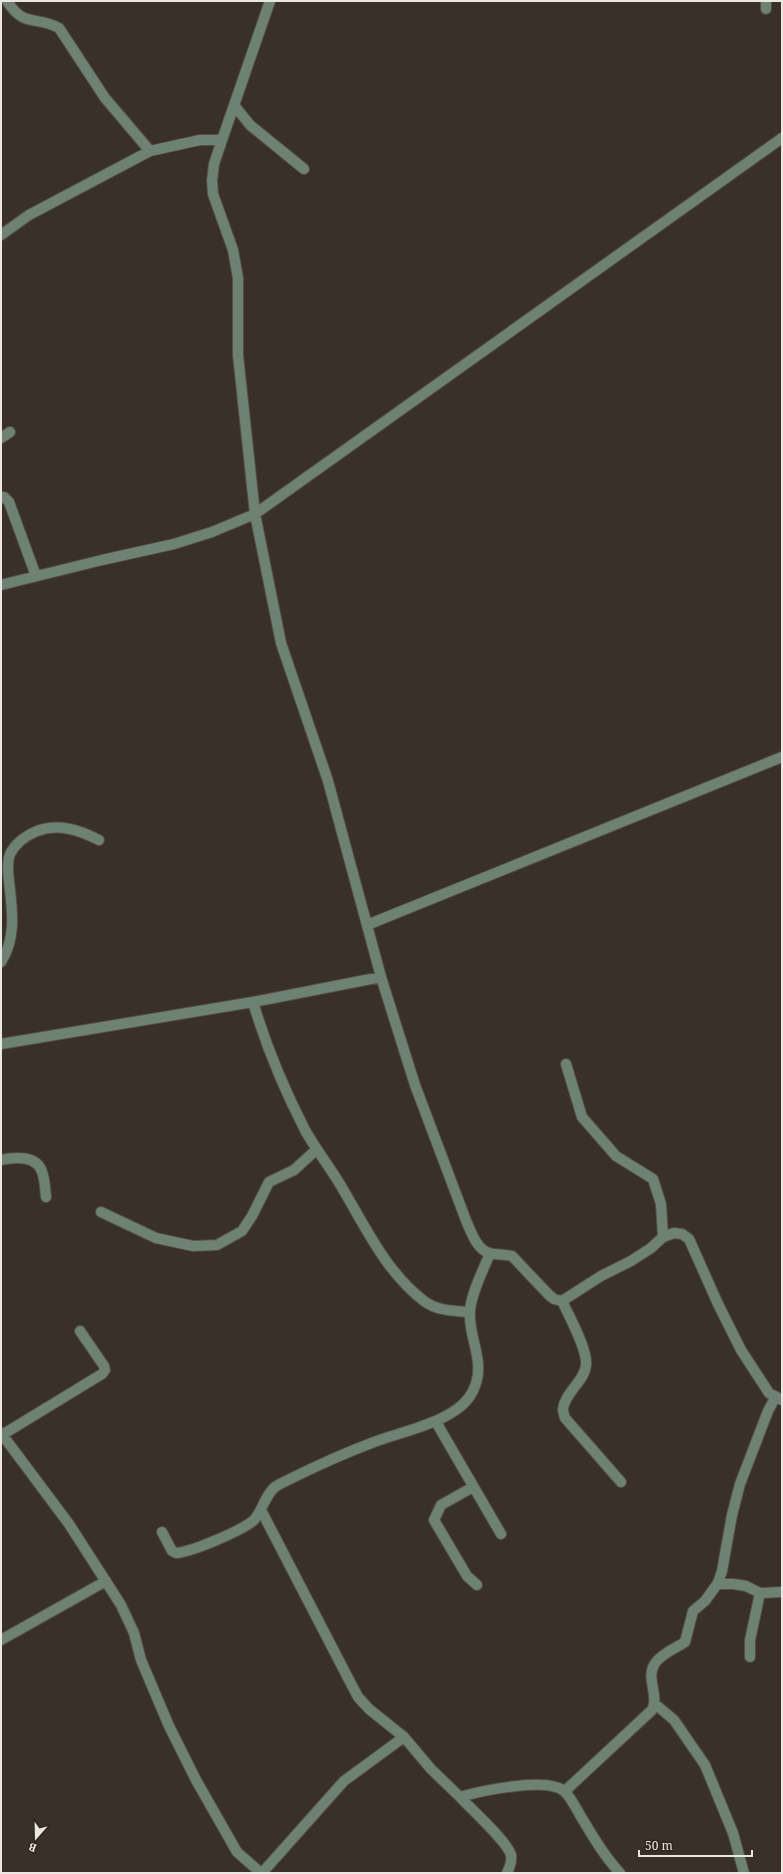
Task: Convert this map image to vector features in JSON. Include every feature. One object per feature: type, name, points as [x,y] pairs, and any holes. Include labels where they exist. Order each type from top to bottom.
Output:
[{"type":"street","points":[[7,1],[21,18],[59,28],[105,98],[150,151]]},
{"type":"street","points":[[270,1],[214,164],[213,194],[233,250],[238,278],[238,355],[255,514],[281,643],[328,781],[381,977],[415,1085],[467,1223],[477,1243],[483,1250],[490,1253],[512,1256],[549,1295],[554,1299],[562,1301],[601,1276],[631,1261],[651,1248],[663,1237],[674,1233],[682,1234],[689,1239],[718,1304],[741,1350],[765,1388],[778,1399],[768,1411],[740,1484],[732,1515],[722,1571],[717,1584],[705,1601],[693,1612],[685,1642],[656,1662],[652,1669],[651,1680],[655,1704],[652,1710],[565,1791]]},
{"type":"street","points":[[234,106],[250,125],[304,169]]},
{"type":"street","points":[[1,585],[174,544],[212,532],[255,514],[782,138]]},
{"type":"street","points":[[1,235],[29,216],[150,151],[200,140],[222,140]]},
{"type":"street","points":[[1,438],[10,432]]},
{"type":"street","points":[[1,497],[4,497],[9,502],[36,576]]},
{"type":"street","points":[[367,925],[782,757]]},
{"type":"street","points":[[1,962],[7,953],[11,937],[12,917],[8,873],[10,856],[16,845],[25,836],[55,827],[82,831],[99,840]]},
{"type":"street","points":[[1,1044],[253,1002],[381,977]]},
{"type":"street","points":[[253,1002],[269,1051],[306,1131],[335,1174],[375,1245],[386,1261],[424,1301],[436,1307],[448,1310],[470,1312]]},
{"type":"street","points":[[566,1064],[582,1117],[616,1156],[653,1179],[661,1204],[663,1237]]},
{"type":"street","points":[[101,1212],[156,1238],[193,1246],[217,1245],[242,1231],[252,1216],[269,1182],[294,1170],[317,1149]]},
{"type":"street","points":[[1,1160],[20,1158],[34,1162],[42,1171],[46,1197]]},
{"type":"street","points":[[162,1532],[172,1551],[181,1552],[218,1539],[253,1521],[274,1487],[372,1442],[436,1422],[461,1406],[470,1396],[476,1385],[478,1363],[470,1312],[473,1297],[490,1253]]},
{"type":"street","points":[[562,1301],[587,1356],[584,1371],[563,1409],[565,1418],[621,1482]]},
{"type":"street","points":[[80,1331],[104,1366],[105,1370],[102,1374],[2,1434],[69,1524],[106,1581],[128,1619],[134,1633],[140,1660],[169,1726],[196,1780],[236,1852],[262,1873],[344,1781],[404,1737]]},
{"type":"street","points":[[436,1422],[501,1534]]},
{"type":"street","points":[[473,1486],[441,1505],[434,1520],[468,1576],[477,1585]]},
{"type":"street","points":[[261,1510],[358,1697],[369,1709],[404,1737],[431,1769],[498,1837],[510,1854],[510,1867],[507,1873]]},
{"type":"street","points":[[1,1640],[106,1581]]},
{"type":"street","points":[[717,1584],[746,1586],[760,1593],[782,1592]]},
{"type":"street","points":[[750,1657],[750,1640],[760,1593]]},
{"type":"street","points":[[655,1704],[674,1720],[705,1765],[733,1833],[744,1873]]},
{"type":"street","points":[[460,1797],[481,1791],[540,1784],[556,1786],[565,1791],[596,1841],[620,1873]]}]
